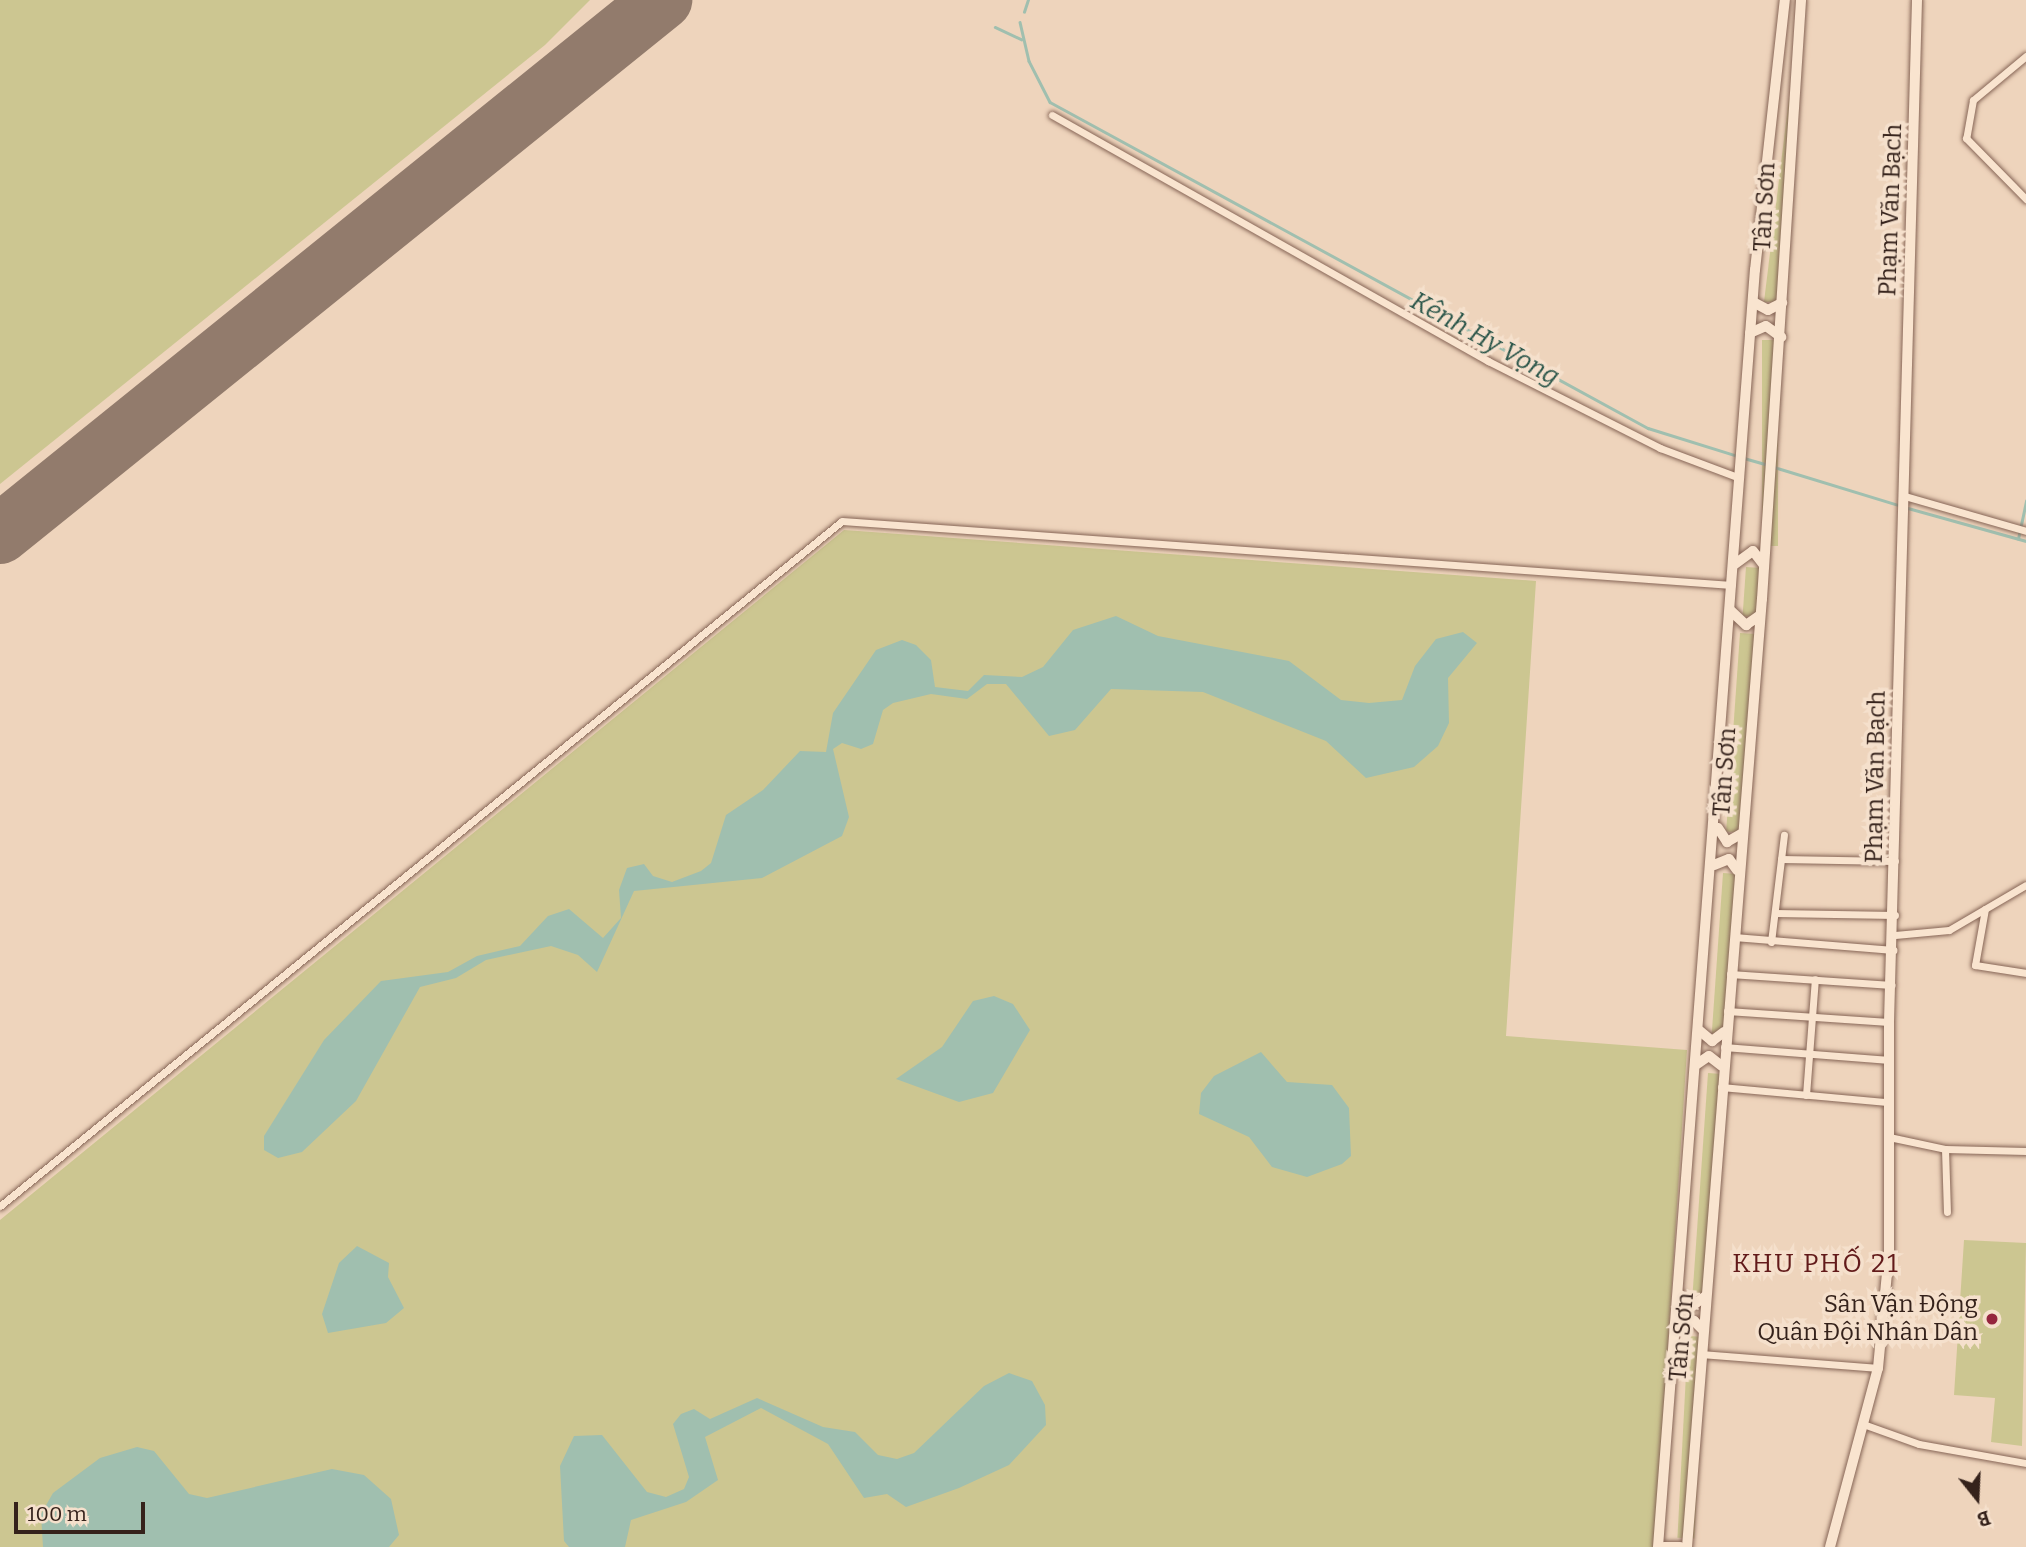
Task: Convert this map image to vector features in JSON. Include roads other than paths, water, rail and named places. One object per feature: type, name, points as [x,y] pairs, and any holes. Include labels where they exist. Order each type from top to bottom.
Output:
[{"type":"street","name":"Tân Sơn","points":[[1658,1547],[1714,865],[1753,302],[1779,90],[1785,0]]},
{"type":"street","name":"Tân Sơn","points":[[1686,1547],[1702,1329],[1707,1295],[1724,1032],[1773,448],[1793,91],[1801,0]]},
{"type":"street","name":"Phạm Văn Bạch","points":[[1830,1547],[1878,1368],[1889,1251],[1887,1102],[1896,915],[1895,861],[1917,0]]},
{"type":"street","points":[[2026,56],[1973,100],[1966,138],[2026,199]]},
{"type":"street","points":[[1781,65],[1795,66]]},
{"type":"street","points":[[1779,90],[1793,91]]},
{"type":"street","points":[[1052,115],[1488,361],[1660,448],[1740,477]]},
{"type":"street","points":[[1753,302],[1768,310],[1782,303]]},
{"type":"street","points":[[1751,333],[1766,327],[1781,337]]},
{"type":"street","points":[[1905,496],[2024,530]]},
{"type":"street","points":[[0,1206],[842,521],[1733,585]]},
{"type":"street","points":[[1734,564],[1753,551],[1763,564]]},
{"type":"street","points":[[1731,611],[1746,625],[1759,616]]},
{"type":"street","points":[[1717,825],[1727,842],[1741,834]]},
{"type":"street","points":[[1771,942],[1784,835]]},
{"type":"street","points":[[1714,865],[1729,859],[1737,870]]},
{"type":"street","points":[[1782,859],[1895,861]]},
{"type":"street","points":[[1895,934],[1949,930],[2026,885]]},
{"type":"street","points":[[1985,909],[1975,965],[2026,973]]},
{"type":"street","points":[[1775,913],[1896,915]]},
{"type":"street","points":[[1733,937],[1893,950]]},
{"type":"street","points":[[1729,974],[1892,985]]},
{"type":"street","points":[[1807,1094],[1815,979]]},
{"type":"street","points":[[1727,1011],[1889,1022]]},
{"type":"street","points":[[1700,1031],[1712,1041],[1724,1032]]},
{"type":"street","points":[[1723,1047],[1889,1060]]},
{"type":"street","points":[[1697,1064],[1709,1056],[1722,1066]]},
{"type":"street","points":[[1721,1087],[1887,1102]]},
{"type":"street","points":[[1889,1137],[1945,1149],[2026,1152]]},
{"type":"street","points":[[1945,1149],[1947,1212]]},
{"type":"street","points":[[1680,1295],[1692,1306],[1707,1295]]},
{"type":"street","points":[[1678,1329],[1693,1321],[1702,1329]]},
{"type":"street","points":[[1700,1354],[1878,1368]]},
{"type":"street","points":[[1863,1424],[1919,1444],[2026,1463]]},
{"type":"street","points":[[1664,1547],[1680,1547]]},
{"type":"waterway","name":"Kênh Hy Vọng","points":[[1024,12],[1028,0]]},
{"type":"waterway","name":"Kênh Hy Vọng","points":[[1020,22],[1029,61],[1050,102],[1648,428],[1738,456]]},
{"type":"waterway","points":[[995,27],[1021,39]]},
{"type":"waterway","name":"Kênh Hy Vọng","points":[[1744,458],[1768,465]]},
{"type":"waterway","name":"Kênh Hy Vọng","points":[[1774,467],[1898,505]]},
{"type":"waterway","points":[[2018,539],[2026,501]]},
{"type":"waterway","name":"Kênh Hy Vọng","points":[[1908,508],[2026,541]]},
{"type":"place","name":"Sân Vận Động Quân Đội Nhân Dân","points":[[1992,1319]]},
{"type":"district","name":"KHU PHỐ 21","points":[[1816,1264]]}]
